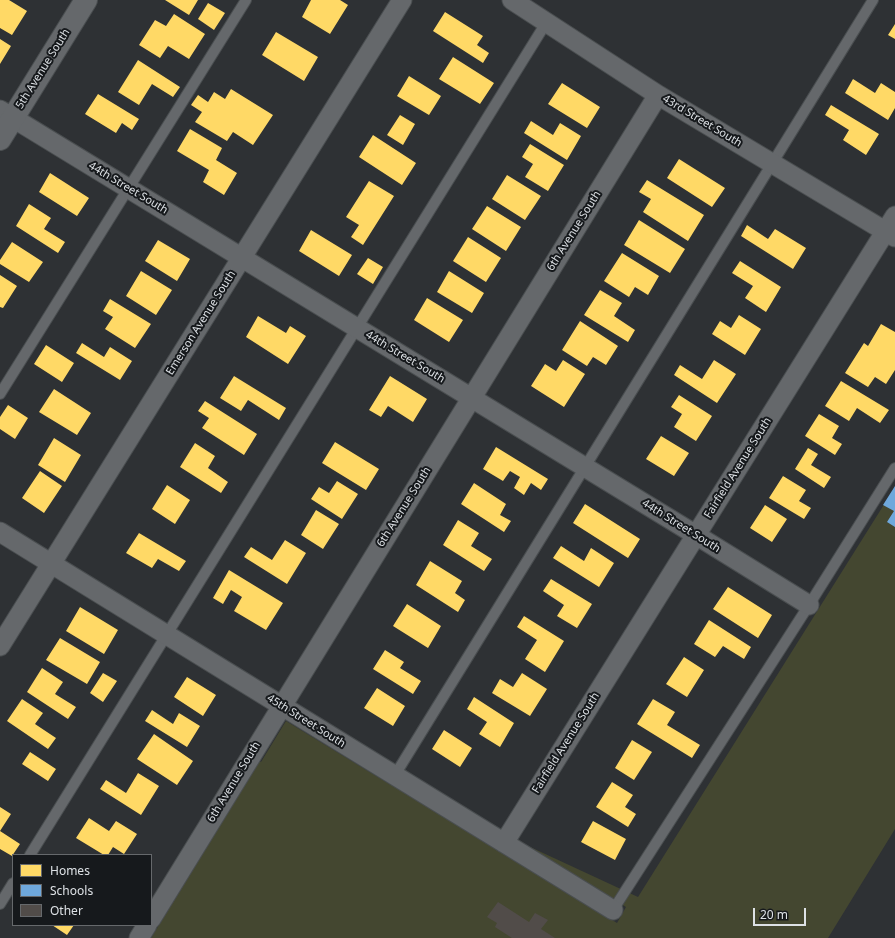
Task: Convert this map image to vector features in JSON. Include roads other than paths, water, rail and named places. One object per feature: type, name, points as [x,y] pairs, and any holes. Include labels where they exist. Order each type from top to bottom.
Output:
[{"type":"street","name":"5th Avenue South","points":[[0,139],[6,114],[86,0]]},
{"type":"street","name":"Emerson Avenue South","points":[[0,646],[402,0]]},
{"type":"street","name":"43rd Street South","points":[[512,0],[658,95],[772,163],[892,228]]},
{"type":"street","name":"6th Avenue South","points":[[152,917],[281,705],[658,95]]},
{"type":"street","name":"44th Street South","points":[[6,114],[696,534],[809,605]]},
{"type":"street","name":"Fairfield Avenue South","points":[[504,843],[696,534],[892,228]]},
{"type":"street","name":"45th Street South","points":[[0,532],[613,910]]},
{"type":"street","points":[[139,938],[146,926]]},
{"type":"lane","points":[[0,394],[246,0]]},
{"type":"lane","points":[[395,775],[873,0]]},
{"type":"lane","points":[[31,854],[546,23]]},
{"type":"lane","points":[[613,910],[895,468]]},
{"type":"lane","points":[[0,904],[12,885]]}]
